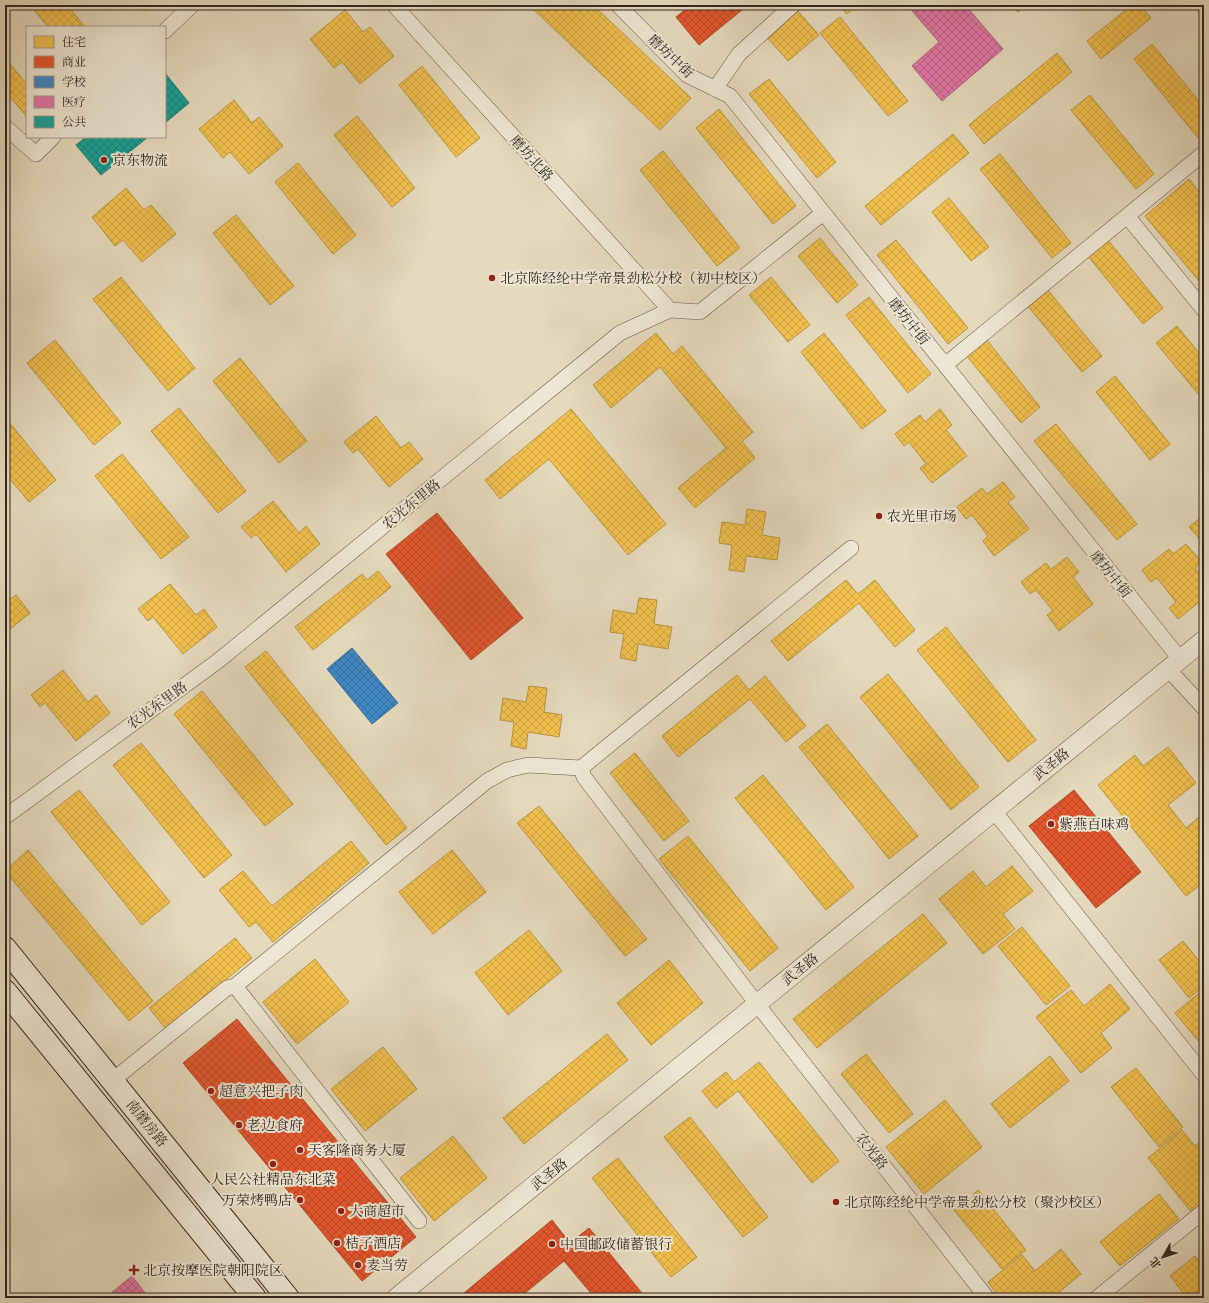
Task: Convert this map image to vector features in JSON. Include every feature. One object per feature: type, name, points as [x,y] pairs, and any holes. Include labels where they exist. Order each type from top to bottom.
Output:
[{"type":"main road","name":"南磨房路","points":[[5,948],[288,1298]]},
{"type":"main road","name":"南磨房路","points":[[5,991],[255,1298]]},
{"type":"street","points":[[166,30],[192,5]]},
{"type":"street","name":"磨坊北路","points":[[394,5],[670,310]]},
{"type":"street","name":"磨坊中街","points":[[618,5],[687,75],[730,96],[945,365],[1174,664],[1204,708]]},
{"type":"street","points":[[715,89],[739,54],[793,5]]},
{"type":"street","points":[[5,127],[36,154],[52,138]]},
{"type":"street","points":[[945,365],[1204,153]]},
{"type":"street","name":"农光东里路","points":[[5,817],[218,661],[620,333],[670,310],[700,312],[824,213]]},
{"type":"street","points":[[1127,216],[1204,310]]},
{"type":"street","points":[[112,1080],[227,988],[235,986],[487,781],[507,770],[528,765],[581,768],[851,548]]},
{"type":"street","name":"武圣路","points":[[396,1298],[1204,640]]},
{"type":"street","name":"农光路","points":[[581,768],[589,783],[757,1004],[987,1298]]},
{"type":"street","points":[[994,811],[1204,1075]]},
{"type":"street","points":[[235,986],[419,1221]]},
{"type":"street","points":[[1097,1298],[1204,1211]]},
{"type":"building: 住宅","points":[[30,5],[67,5],[84,26],[47,26]]},
{"type":"building: 住宅","points":[[141,5],[154,5],[146,11]]},
{"type":"building: 住宅","points":[[529,5],[593,5],[691,98],[660,130]]},
{"type":"building: 住宅","points":[[839,5],[857,5],[847,14]]},
{"type":"building: 住宅","points":[[1012,5],[1026,5],[1018,12]]},
{"type":"building: 住宅","points":[[1132,5],[1140,5],[1151,18],[1101,59],[1087,41]]},
{"type":"building: 住宅","points":[[1204,5],[1204,19],[1197,10]]},
{"type":"building: 住宅","points":[[796,9],[819,35],[788,61],[765,35]]},
{"type":"building: 住宅","points":[[345,10],[363,32],[370,27],[394,56],[360,84],[342,62],[334,68],[310,39]]},
{"type":"building: 住宅","points":[[840,17],[908,101],[888,116],[820,33]]},
{"type":"building: 住宅","points":[[1152,44],[1204,107],[1204,133],[1198,138],[1134,59]]},
{"type":"building: 住宅","points":[[1057,53],[1072,72],[984,144],[969,125]]},
{"type":"building: 住宅","points":[[5,58],[25,82],[26,81],[26,116],[5,91]]},
{"type":"building: 住宅","points":[[422,66],[480,138],[456,157],[399,85]]},
{"type":"building: 住宅","points":[[769,79],[836,162],[817,178],[749,94]]},
{"type":"building: 住宅","points":[[1090,95],[1154,174],[1136,189],[1071,110]]},
{"type":"building: 住宅","points":[[234,100],[252,123],[259,117],[283,146],[249,174],[230,152],[223,158],[199,129]]},
{"type":"building: 住宅","points":[[719,109],[796,206],[773,224],[696,128]]},
{"type":"building: 住宅","points":[[357,116],[415,188],[392,207],[334,135]]},
{"type":"building: 住宅","points":[[953,134],[969,153],[881,225],[865,206]]},
{"type":"building: 住宅","points":[[663,151],[740,248],[717,266],[640,170]]},
{"type":"building: 住宅","points":[[1000,154],[1071,243],[1052,258],[980,169]]},
{"type":"building: 住宅","points":[[298,163],[356,235],[333,254],[275,182]]},
{"type":"building: 住宅","points":[[1189,179],[1204,198],[1204,287],[1145,216]]},
{"type":"building: 住宅","points":[[126,188],[144,210],[151,205],[176,234],[142,262],[123,240],[115,246],[92,217]]},
{"type":"building: 住宅","points":[[949,198],[989,247],[971,261],[932,212]]},
{"type":"building: 住宅","points":[[236,215],[294,286],[270,305],[213,233]]},
{"type":"building: 住宅","points":[[820,238],[858,285],[837,303],[798,256]]},
{"type":"building: 住宅","points":[[896,240],[968,328],[948,344],[877,255]]},
{"type":"building: 住宅","points":[[1108,240],[1163,308],[1143,324],[1088,256]]},
{"type":"building: 住宅","points":[[121,277],[195,368],[168,391],[93,299]]},
{"type":"building: 住宅","points":[[771,277],[810,325],[788,342],[749,295]]},
{"type":"building: 住宅","points":[[1047,289],[1102,356],[1082,372],[1027,305]]},
{"type":"building: 住宅","points":[[869,297],[931,374],[908,393],[846,315]]},
{"type":"building: 住宅","points":[[1177,326],[1204,359],[1204,401],[1156,343]]},
{"type":"building: 住宅","points":[[656,333],[673,354],[682,346],[753,432],[742,441],[755,458],[695,508],[678,488],[726,448],[660,367],[611,408],[593,385]]},
{"type":"building: 住宅","points":[[824,333],[886,411],[862,429],[801,352]]},
{"type":"building: 住宅","points":[[986,339],[1040,407],[1021,423],[966,355]]},
{"type":"building: 住宅","points":[[55,340],[121,423],[94,445],[27,363]]},
{"type":"building: 住宅","points":[[240,358],[307,441],[279,463],[213,381]]},
{"type":"building: 住宅","points":[[1115,376],[1170,444],[1150,460],[1096,392]]},
{"type":"building: 住宅","points":[[179,408],[246,491],[218,513],[151,431]]},
{"type":"building: 住宅","points":[[571,409],[666,524],[628,555],[549,459],[500,499],[485,480]]},
{"type":"building: 住宅","points":[[940,409],[952,425],[946,430],[967,456],[932,483],[920,468],[926,464],[909,442],[904,446],[895,434],[920,415],[925,422]]},
{"type":"building: 住宅","points":[[376,416],[401,448],[409,442],[423,459],[389,487],[358,449],[353,453],[344,442]]},
{"type":"building: 住宅","points":[[5,417],[56,480],[29,502],[5,473]]},
{"type":"building: 住宅","points":[[1056,424],[1137,524],[1117,540],[1034,441]]},
{"type":"building: 住宅","points":[[122,454],[189,537],[161,559],[95,476]]},
{"type":"building: 住宅","points":[[1003,482],[1015,497],[1008,502],[1029,529],[994,556],[983,541],[988,536],[972,515],[966,519],[957,507],[982,488],[987,494]]},
{"type":"building: 住宅","points":[[273,501],[299,533],[306,526],[320,544],[286,572],[256,534],[251,538],[241,527]]},
{"type":"building: 住宅","points":[[747,509],[766,512],[762,535],[780,538],[777,560],[746,556],[744,572],[729,570],[732,545],[719,543],[722,522],[745,525]]},
{"type":"building: 住宅","points":[[1204,515],[1204,544],[1189,527]]},
{"type":"building: 住宅","points":[[1186,544],[1202,562],[1195,568],[1204,578],[1204,598],[1178,619],[1169,608],[1176,602],[1157,578],[1151,582],[1142,570],[1169,549],[1173,554]]},
{"type":"building: 住宅","points":[[1067,557],[1079,572],[1073,577],[1093,604],[1059,631],[1047,615],[1053,611],[1036,590],[1030,594],[1021,582],[1046,563],[1051,569]]},
{"type":"building: 住宅","points":[[378,571],[391,587],[313,650],[295,627],[362,574],[367,580]]},
{"type":"building: 住宅","points":[[846,580],[858,594],[875,580],[915,630],[895,647],[859,603],[788,661],[771,641]]},
{"type":"building: 住宅","points":[[170,584],[196,615],[204,609],[217,627],[183,654],[153,617],[148,621],[138,609]]},
{"type":"building: 住宅","points":[[16,595],[30,613],[5,633],[5,597],[8,601]]},
{"type":"building: 住宅","points":[[639,598],[657,600],[654,624],[672,627],[668,649],[638,644],[636,661],[620,658],[624,634],[610,632],[613,610],[636,614]]},
{"type":"building: 住宅","points":[[946,627],[1036,740],[1008,762],[917,650]]},
{"type":"building: 住宅","points":[[266,651],[407,828],[386,845],[245,667]]},
{"type":"building: 住宅","points":[[63,670],[88,702],[96,695],[110,713],[76,741],[45,703],[40,707],[31,695]]},
{"type":"building: 住宅","points":[[888,674],[979,787],[951,810],[860,697]]},
{"type":"building: 住宅","points":[[737,675],[749,690],[765,676],[806,726],[786,742],[750,699],[678,757],[662,736]]},
{"type":"building: 住宅","points":[[529,686],[547,688],[544,712],[562,715],[559,737],[528,732],[526,749],[511,746],[514,722],[500,720],[503,698],[526,702]]},
{"type":"building: 住宅","points":[[202,691],[293,804],[265,826],[174,714]]},
{"type":"building: 住宅","points":[[827,724],[918,836],[889,859],[799,747]]},
{"type":"building: 住宅","points":[[141,743],[232,855],[204,878],[113,765]]},
{"type":"building: 住宅","points":[[1168,747],[1196,783],[1168,805],[1186,828],[1204,813],[1204,882],[1186,896],[1098,785],[1135,755],[1143,766]]},
{"type":"building: 住宅","points":[[635,753],[689,821],[664,841],[610,773]]},
{"type":"building: 住宅","points":[[763,775],[854,887],[826,910],[735,798]]},
{"type":"building: 住宅","points":[[79,790],[170,902],[142,925],[51,812]]},
{"type":"building: 住宅","points":[[539,806],[647,939],[625,956],[517,823]]},
{"type":"building: 住宅","points":[[688,836],[778,948],[750,971],[659,859]]},
{"type":"building: 住宅","points":[[351,841],[369,863],[273,942],[256,922],[249,927],[219,890],[243,871],[272,906]]},
{"type":"building: 住宅","points":[[28,850],[153,1001],[129,1021],[5,871]]},
{"type":"building: 住宅","points":[[452,850],[486,892],[433,934],[399,892]]},
{"type":"building: 住宅","points":[[1012,866],[1033,891],[1003,914],[1015,929],[983,954],[939,899],[973,871],[986,887]]},
{"type":"building: 住宅","points":[[923,914],[947,943],[817,1048],[793,1019]]},
{"type":"building: 住宅","points":[[1022,927],[1070,986],[1046,1005],[998,946]]},
{"type":"building: 住宅","points":[[529,930],[562,971],[508,1015],[475,973]]},
{"type":"building: 住宅","points":[[235,938],[252,958],[166,1029],[149,1008]]},
{"type":"building: 住宅","points":[[1183,941],[1204,967],[1204,986],[1189,998],[1159,960]]},
{"type":"building: 住宅","points":[[315,959],[349,1002],[297,1044],[263,1002]]},
{"type":"building: 住宅","points":[[669,960],[703,1003],[651,1045],[617,1003]]},
{"type":"building: 住宅","points":[[1110,984],[1130,1009],[1101,1033],[1112,1048],[1081,1073],[1036,1017],[1071,990],[1084,1006]]},
{"type":"building: 住宅","points":[[1198,994],[1204,1001],[1204,1048],[1175,1013]]},
{"type":"building: 住宅","points":[[607,1034],[628,1060],[524,1144],[503,1118]]},
{"type":"building: 住宅","points":[[383,1047],[417,1089],[365,1131],[331,1089]]},
{"type":"building: 住宅","points":[[866,1054],[913,1114],[889,1133],[841,1074]]},
{"type":"building: 住宅","points":[[1050,1056],[1069,1081],[1010,1128],[991,1104]]},
{"type":"building: 住宅","points":[[759,1062],[839,1161],[812,1183],[738,1091],[716,1108],[702,1091],[726,1072],[734,1082]]},
{"type":"building: 住宅","points":[[1136,1068],[1183,1127],[1159,1147],[1111,1087]]},
{"type":"building: 住宅","points":[[945,1100],[982,1147],[924,1194],[886,1147]]},
{"type":"building: 住宅","points":[[690,1117],[768,1217],[743,1237],[664,1137]]},
{"type":"building: 住宅","points":[[1182,1130],[1195,1146],[1204,1139],[1204,1204],[1192,1213],[1148,1158]]},
{"type":"building: 住宅","points":[[453,1136],[487,1178],[434,1221],[400,1178]]},
{"type":"building: 住宅","points":[[618,1158],[697,1257],[671,1277],[592,1178]]},
{"type":"building: 住宅","points":[[978,1190],[1026,1250],[1002,1269],[954,1210]]},
{"type":"building: 住宅","points":[[1159,1194],[1179,1219],[1120,1266],[1100,1242]]},
{"type":"building: 住宅","points":[[1061,1249],[1081,1274],[1052,1298],[1000,1298],[988,1282],[1022,1255],[1035,1271]]},
{"type":"building: 住宅","points":[[1195,1256],[1204,1267],[1204,1298],[1187,1298],[1170,1276]]},
{"type":"building: 商业","points":[[691,5],[748,5],[699,45],[676,17]]},
{"type":"building: 商业","points":[[437,513],[523,618],[471,660],[386,554]]},
{"type":"building: 商业","points":[[1074,790],[1141,872],[1096,908],[1029,826]]},
{"type":"building: 商业","name":"天客隆商务大厦","points":[[237,1019],[416,1237],[362,1281],[183,1063]]},
{"type":"building: 商业","points":[[552,1220],[570,1243],[589,1228],[646,1298],[595,1298],[564,1261],[519,1298],[458,1298]]},
{"type":"building: 学校","points":[[352,648],[398,703],[372,724],[327,669]]},
{"type":"building: 医疗","points":[[907,5],[965,5],[1003,49],[942,101],[912,66],[939,42]]},
{"type":"building: 医疗","points":[[132,1276],[149,1298],[105,1298]]},
{"type":"building: 公共","name":"京东物流","points":[[166,74],[189,103],[166,122]]},
{"type":"building: 公共","name":"京东物流","points":[[85,138],[147,138],[101,175],[76,145]]},
{"type":"place","name":"京东物流","points":[[104,160]]},
{"type":"place","name":"北京陈经纶中学帝景劲松分校（初中校区）","points":[[492,278]]},
{"type":"place","name":"农光里市场","points":[[879,516]]},
{"type":"place","name":"紫燕百味鸡","points":[[1051,824]]},
{"type":"place","name":"超意兴把子肉","points":[[211,1091]]},
{"type":"place","name":"老边食府","points":[[239,1125]]},
{"type":"place","name":"天客隆商务大厦","points":[[300,1150]]},
{"type":"place","name":"人民公社精品东北菜","points":[[273,1164]]},
{"type":"place","name":"万荣烤鸭店","points":[[300,1200]]},
{"type":"place","name":"北京陈经纶中学帝景劲松分校（聚沙校区）","points":[[836,1202]]},
{"type":"place","name":"大商超市","points":[[341,1211]]},
{"type":"place","name":"桔子酒店","points":[[337,1243]]},
{"type":"place","name":"中国邮政储蓄银行","points":[[552,1244]]},
{"type":"place","name":"麦当劳","points":[[358,1265]]},
{"type":"place","name":"北京按摩医院朝阳院区","points":[[134,1270]]}]
